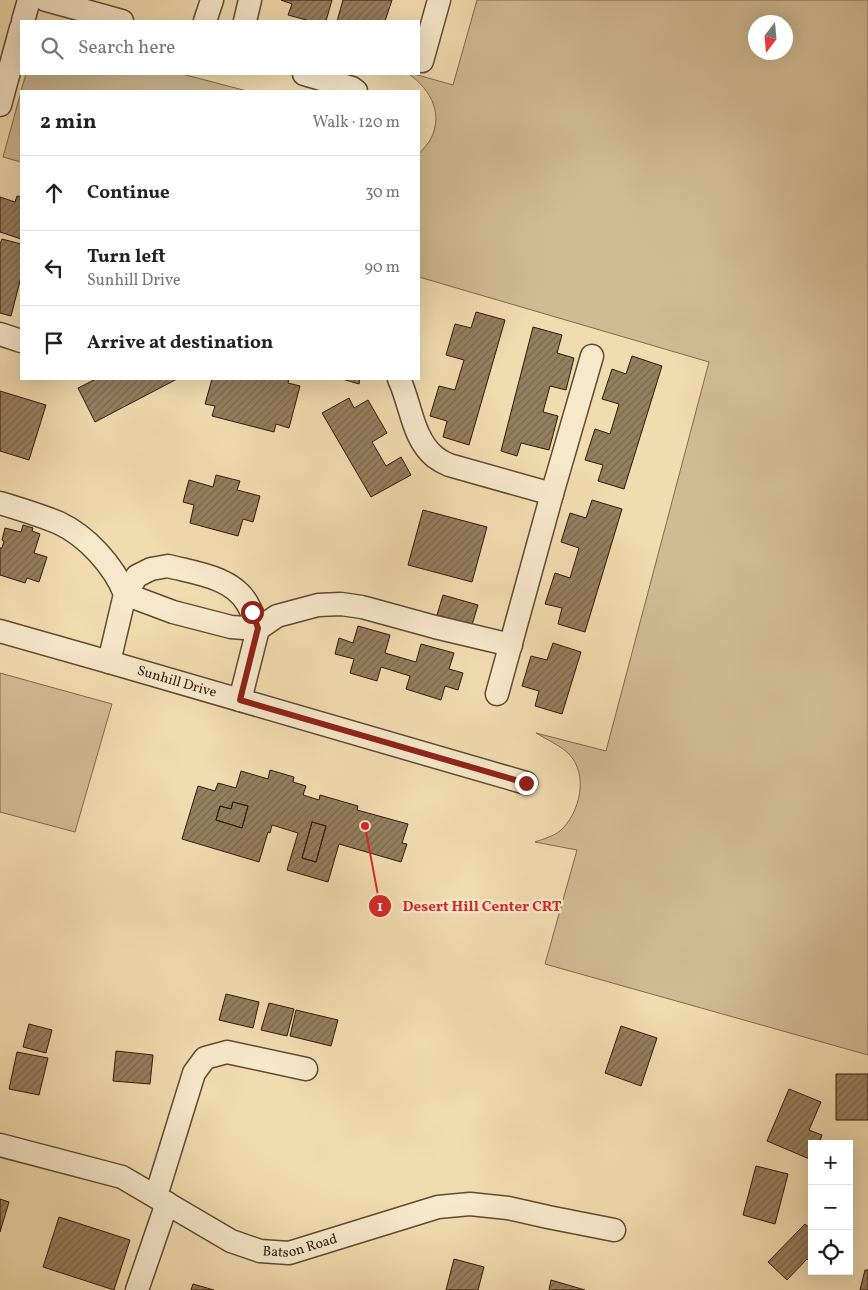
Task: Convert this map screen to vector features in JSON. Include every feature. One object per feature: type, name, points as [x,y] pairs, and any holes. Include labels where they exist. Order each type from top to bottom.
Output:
[{"type":"street","points":[[23,20],[29,0]]},
{"type":"street","points":[[46,0],[118,20]]},
{"type":"street","points":[[422,61],[439,0]]},
{"type":"street","points":[[0,105],[20,32]]},
{"type":"street","points":[[307,75],[355,90]]},
{"type":"street","points":[[0,334],[20,340]]},
{"type":"street","points":[[497,694],[592,356]]},
{"type":"street","points":[[399,380],[419,437],[436,458],[449,465],[552,494]]},
{"type":"street","points":[[0,503],[25,510],[61,524],[88,543],[102,558],[121,583],[125,594],[173,612],[231,627],[258,628],[277,616],[318,604],[341,604],[370,609],[511,645]]},
{"type":"street","points":[[109,662],[125,594],[137,576],[152,569],[168,566],[206,575],[237,590],[248,604],[258,628],[240,700]]},
{"type":"street","name":"Sunhill Drive","points":[[0,631],[526,783]]},
{"type":"street","points":[[137,1290],[194,1072],[205,1058],[228,1052],[306,1069]]},
{"type":"street","name":"Batson Road","points":[[0,1146],[122,1177],[231,1242],[260,1251],[289,1253],[438,1207],[470,1204],[508,1208],[548,1218],[614,1230]]},
{"type":"shaded area","points":[[477,0],[868,0],[868,1055],[545,964],[577,850],[535,842],[558,833],[567,823],[577,804],[580,794],[580,783],[579,772],[569,754],[558,745],[536,733],[606,751],[709,362],[420,277],[420,153],[434,132],[436,113],[429,95],[410,75],[418,75],[453,85]]},
{"type":"shaded area","points":[[26,75],[186,75],[243,90],[21,90]]},
{"type":"shaded area","points":[[20,96],[20,162],[3,157]]},
{"type":"shaded area","points":[[0,673],[112,704],[75,832],[0,812]]},
{"type":"building","points":[[281,0],[332,0],[326,20],[306,20],[288,15],[292,4]]},
{"type":"building","points":[[343,0],[392,0],[385,20],[337,20]]},
{"type":"building","points":[[17,196],[20,197],[20,239],[0,232],[0,197],[15,202]]},
{"type":"building","points":[[2,239],[20,244],[20,281],[11,316],[0,313],[0,244]]},
{"type":"building","points":[[476,312],[505,320],[469,445],[443,437],[447,421],[430,416],[439,386],[455,390],[464,360],[446,355],[455,324],[471,328]]},
{"type":"building","points":[[533,327],[562,335],[557,353],[574,358],[566,390],[550,386],[543,412],[558,416],[549,450],[521,443],[517,456],[501,451]]},
{"type":"building","points":[[632,356],[662,366],[624,489],[598,481],[603,465],[585,460],[595,429],[610,434],[619,404],[602,399],[612,369],[626,374]]},
{"type":"building","points":[[94,380],[175,380],[95,422],[78,388]]},
{"type":"building","points":[[212,380],[289,380],[288,383],[300,386],[289,428],[276,424],[274,432],[212,416],[215,406],[205,404]]},
{"type":"building","points":[[345,380],[360,380],[359,384]]},
{"type":"building","points":[[0,391],[46,405],[29,460],[0,451]]},
{"type":"building","points":[[349,398],[354,408],[368,400],[387,433],[372,442],[386,466],[401,457],[411,475],[371,497],[322,413]]},
{"type":"building","points":[[216,475],[240,481],[237,490],[260,496],[253,522],[243,519],[238,536],[190,523],[194,505],[183,502],[189,480],[213,487]]},
{"type":"building","points":[[592,500],[622,509],[585,632],[558,624],[562,608],[545,604],[555,573],[570,578],[579,548],[561,542],[570,513],[586,518]]},
{"type":"building","points":[[423,510],[487,527],[472,582],[408,565]]},
{"type":"building","points":[[23,525],[33,528],[32,531],[40,534],[34,553],[47,557],[39,582],[27,578],[25,583],[0,575],[0,548],[2,548],[4,541],[2,540],[5,528],[21,532]]},
{"type":"building","points":[[443,595],[478,605],[472,625],[437,615]]},
{"type":"building","points":[[358,626],[390,635],[385,653],[416,662],[421,644],[454,653],[449,669],[463,673],[458,690],[445,686],[441,700],[406,689],[410,676],[381,667],[377,681],[350,673],[354,659],[335,654],[339,638],[353,643]]},
{"type":"building","points":[[553,643],[581,652],[562,714],[535,706],[539,691],[522,686],[531,656],[547,660]]},
{"type":"building","points":[[270,770],[294,777],[293,782],[306,786],[303,795],[319,800],[320,795],[358,806],[357,810],[408,824],[402,843],[407,844],[401,862],[339,844],[328,882],[287,870],[298,833],[272,825],[259,862],[182,839],[198,786],[215,791],[218,783],[236,788],[241,771],[268,779]],"holes":[[[233,802],[248,806],[242,828],[216,820],[220,806],[231,809]],[[312,822],[326,826],[316,862],[302,858]]]},
{"type":"building","points":[[233,802],[248,806],[242,828],[216,820],[220,806],[231,809]]},
{"type":"building","points":[[312,822],[326,826],[316,862],[302,858]]},
{"type":"building","points":[[226,994],[259,1002],[253,1028],[219,1020]]},
{"type":"building","points":[[269,1003],[294,1009],[287,1036],[261,1030]]},
{"type":"building","points":[[296,1010],[338,1020],[331,1046],[290,1036]]},
{"type":"building","points":[[29,1024],[52,1030],[46,1053],[23,1047]]},
{"type":"building","points":[[621,1026],[657,1038],[641,1086],[605,1073]]},
{"type":"building","points":[[116,1051],[153,1055],[150,1084],[113,1081]]},
{"type":"building","points":[[17,1052],[48,1058],[39,1095],[9,1089]]},
{"type":"building","points":[[836,1074],[868,1074],[868,1120],[836,1120]]},
{"type":"building","points":[[789,1089],[821,1102],[809,1130],[822,1135],[820,1140],[808,1140],[808,1158],[767,1141]]},
{"type":"building","points":[[756,1166],[788,1174],[775,1224],[743,1215]]},
{"type":"building","points":[[0,1199],[9,1202],[0,1232]]},
{"type":"building","points":[[59,1217],[130,1240],[114,1290],[43,1267]]},
{"type":"building","points":[[805,1224],[808,1227],[808,1260],[787,1280],[768,1262]]},
{"type":"building","points":[[454,1259],[484,1267],[478,1290],[446,1290]]},
{"type":"building","points":[[865,1270],[868,1270],[868,1290],[860,1290]]},
{"type":"building","points":[[551,1280],[585,1290],[549,1290]]},
{"type":"building","points":[[193,1284],[214,1290],[191,1290]]},
{"type":"place","name":"Desert Hill Center CRT","points":[[365,826]]},
{"type":"route","points":[[252,612],[258,628],[240,700],[526,783]]}]
